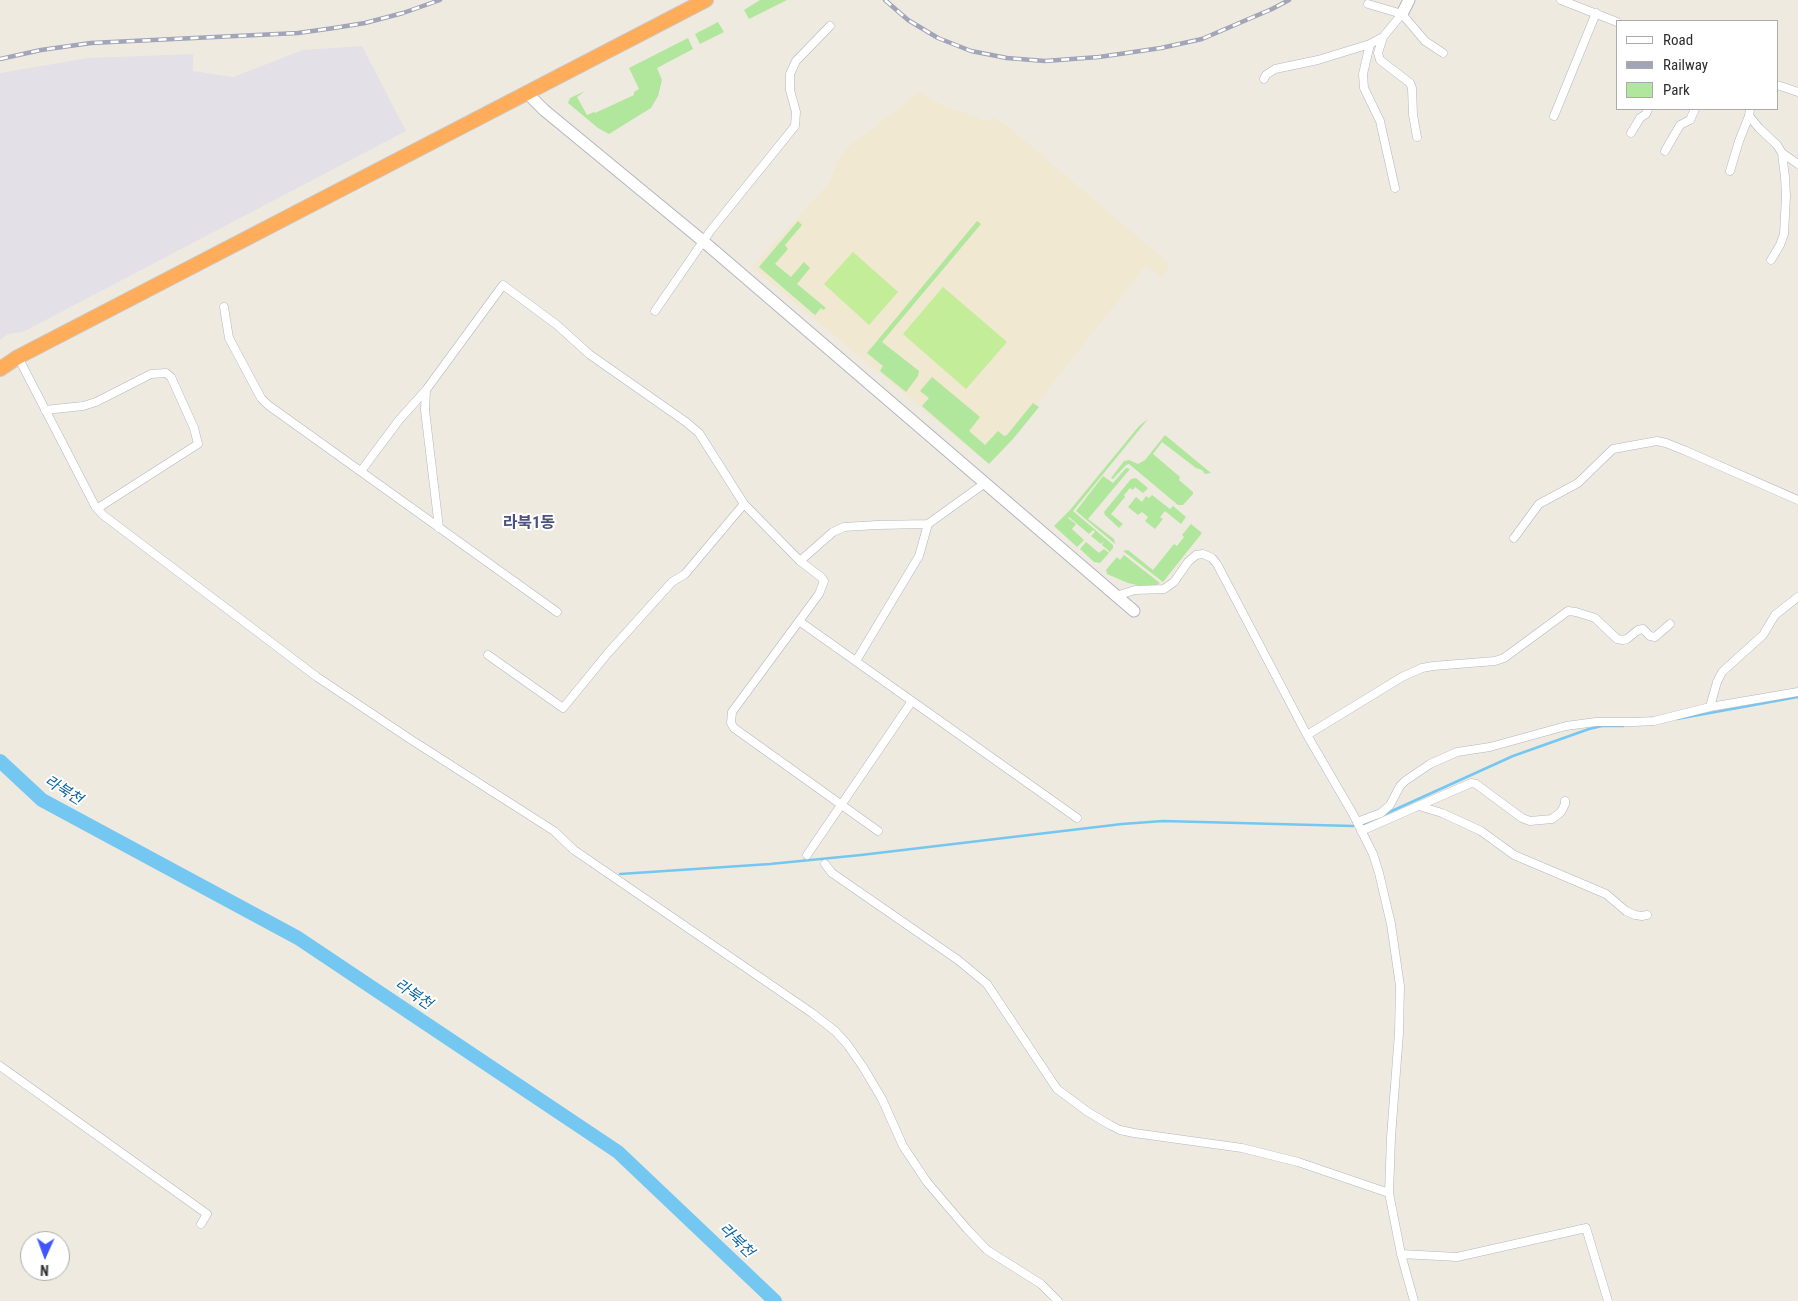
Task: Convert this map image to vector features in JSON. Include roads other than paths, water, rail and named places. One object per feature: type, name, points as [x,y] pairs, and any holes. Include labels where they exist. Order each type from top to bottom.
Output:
[{"type":"highway","points":[[0,369],[18,357],[706,0]]},
{"type":"street","points":[[1264,78],[1275,69],[1318,60],[1370,44],[1383,37],[1402,14],[1409,0]]},
{"type":"street","points":[[1561,0],[1616,22]]},
{"type":"street","points":[[1368,4],[1402,14],[1425,41],[1443,53]]},
{"type":"street","points":[[1554,116],[1596,13]]},
{"type":"street","points":[[655,311],[703,242],[795,126],[796,112],[790,90],[790,74],[796,61],[830,26]]},
{"type":"street","points":[[1383,37],[1378,53],[1380,60],[1410,83],[1412,88],[1413,115],[1417,138]]},
{"type":"street","points":[[1370,44],[1363,74],[1364,88],[1380,121],[1395,188]]},
{"type":"street","points":[[1778,85],[1798,92]]},
{"type":"street","points":[[526,92],[544,110],[703,242],[1134,611]]},
{"type":"street","points":[[1631,133],[1634,126],[1648,110]]},
{"type":"street","points":[[1665,150],[1680,126],[1690,120],[1695,110]]},
{"type":"street","points":[[1750,112],[1759,128],[1777,145],[1782,153],[1798,164]]},
{"type":"street","points":[[1730,171],[1750,112]]},
{"type":"street","points":[[1771,260],[1784,234],[1786,186],[1782,153]]},
{"type":"street","points":[[361,471],[399,420],[426,390],[503,285],[557,324],[589,354],[686,422],[698,433],[744,504],[800,561],[824,581],[819,594],[732,712],[731,723],[734,728],[878,831]]},
{"type":"street","points":[[224,308],[229,338],[261,398],[268,405],[557,612]]},
{"type":"street","points":[[18,357],[103,515],[317,677],[410,739],[554,830],[574,850],[835,1031],[863,1067],[882,1099],[903,1146],[926,1182],[987,1250],[1041,1284],[1058,1301]]},
{"type":"street","points":[[45,410],[83,406],[96,402],[151,374],[166,373],[171,377],[194,428],[198,444],[98,508]]},
{"type":"street","points":[[426,390],[425,410],[439,528]]},
{"type":"street","points":[[1514,538],[1539,504],[1578,483],[1612,449],[1647,443],[1666,443],[1798,500]]},
{"type":"street","points":[[800,561],[833,532],[844,527],[928,524],[985,483]]},
{"type":"street","points":[[488,656],[563,708],[608,653],[672,582],[685,574],[744,504]]},
{"type":"street","points":[[856,661],[919,556],[928,524]]},
{"type":"street","points":[[1116,596],[1135,590],[1164,589],[1174,582],[1188,562],[1196,555],[1203,554],[1212,558],[1217,564],[1307,735],[1357,822],[1379,873],[1391,924],[1400,986],[1399,1033],[1391,1137],[1390,1193],[1401,1254],[1414,1301]]},
{"type":"street","points":[[1710,707],[1722,672],[1763,635],[1775,615],[1798,597]]},
{"type":"street","points":[[1307,735],[1402,677],[1422,668],[1496,661],[1504,658],[1568,611],[1595,618],[1617,638],[1623,640],[1642,629],[1650,636],[1655,637],[1670,624]]},
{"type":"street","points":[[800,621],[1077,818]]},
{"type":"street","points":[[1357,822],[1381,813],[1390,805],[1400,786],[1405,781],[1430,764],[1457,752],[1490,746],[1566,726],[1596,722],[1654,721],[1710,707],[1798,692]]},
{"type":"street","points":[[807,855],[912,701]]},
{"type":"street","points":[[1361,831],[1471,783],[1476,784],[1522,818],[1530,821],[1552,819],[1561,812],[1565,801]]},
{"type":"street","points":[[1419,806],[1442,813],[1481,831],[1514,855],[1606,894],[1626,911],[1635,915],[1647,915]]},
{"type":"street","points":[[825,864],[832,873],[958,960],[987,984],[1058,1089],[1088,1112],[1110,1125],[1120,1130],[1134,1133],[1242,1148],[1298,1162],[1390,1193]]},
{"type":"street","points":[[0,1066],[207,1214],[201,1224]]},
{"type":"street","points":[[1401,1254],[1457,1257],[1586,1228],[1608,1301]]},
{"type":"waterway","points":[[1677,719],[1798,697]]},
{"type":"waterway","points":[[1383,815],[1513,756],[1589,729],[1602,726],[1623,726]]},
{"type":"waterway","name":"라북천","points":[[0,761],[42,800],[298,938],[618,1152],[775,1301]]},
{"type":"waterway","points":[[1361,825],[1374,819]]},
{"type":"waterway","points":[[620,874],[770,864],[1163,821],[1353,826]]},
{"type":"railway","points":[[0,59],[41,50],[91,43],[298,33],[365,23],[403,13],[440,0]]},
{"type":"railway","points":[[885,0],[908,20],[938,38],[971,51],[1007,58],[1045,61],[1099,57],[1161,48],[1202,39],[1289,0]]},
{"type":"district","name":"라북1동","points":[[529,524]]}]
